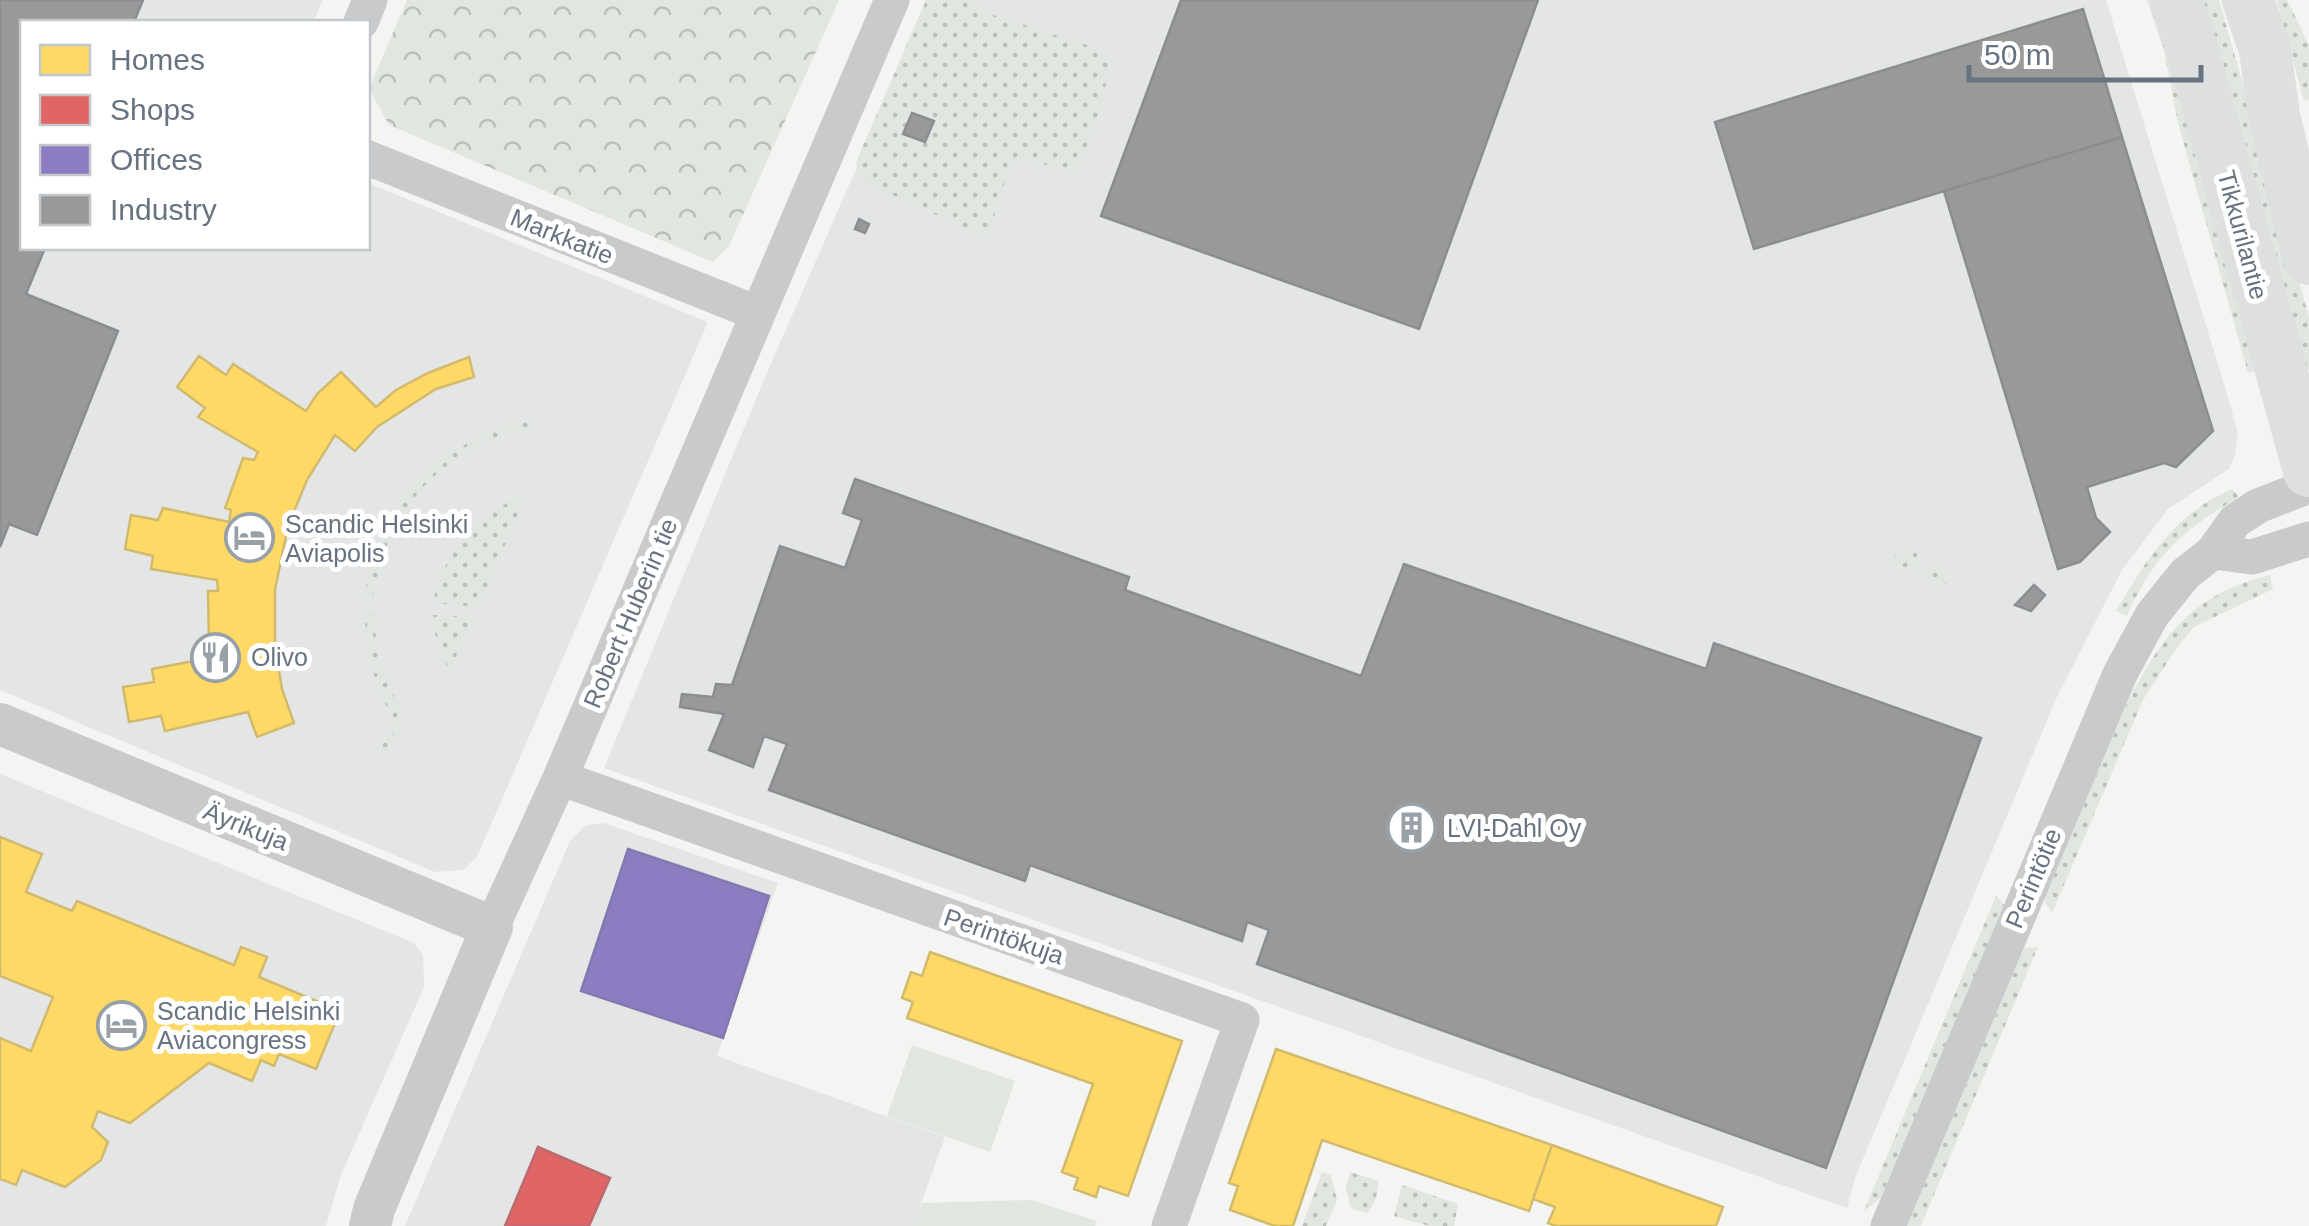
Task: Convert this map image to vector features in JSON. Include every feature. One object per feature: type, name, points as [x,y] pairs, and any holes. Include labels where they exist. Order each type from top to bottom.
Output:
[{"type":"main road","name":"Tikkurilantie","points":[[2176,0],[2309,471]]},
{"type":"main road","points":[[2248,0],[2265,50],[2277,127],[2309,260]]},
{"type":"street","name":"Robert Huberin tie","points":[[370,1226],[492,927],[560,778],[892,0]]},
{"type":"street","name":"Markkatie","points":[[370,159],[756,313]]},
{"type":"street","name":"Perintötie","points":[[1888,1226],[2120,674],[2152,615],[2185,574],[2213,552],[2235,521],[2258,506],[2309,486]]},
{"type":"street","points":[[2213,552],[2252,557],[2309,539]]},
{"type":"street","name":"Äyrikuja","points":[[0,724],[492,927]]},
{"type":"street","name":"Perintökuja","points":[[560,778],[1242,1020],[1168,1226]]},
{"type":"shaded area","points":[[0,0],[323,0],[314,20],[20,20],[20,250],[370,250],[370,184],[708,322],[477,857],[463,870],[435,872],[0,690]]},
{"type":"shaded area","points":[[930,0],[2106,0],[2225,387],[2238,433],[2235,455],[2230,468],[2168,509],[2122,570],[2056,699],[1855,1178],[1847,1208],[604,768],[766,375]]},
{"type":"shaded area","points":[[0,774],[414,943],[423,955],[424,987],[341,1175],[326,1226],[0,1226]]},
{"type":"shaded area","points":[[604,823],[778,883],[717,1056],[945,1137],[913,1226],[405,1226],[570,841],[586,825]]},
{"type":"green space","points":[[407,0],[839,0],[729,246],[713,262],[389,125],[370,87]]},
{"type":"green space","points":[[926,0],[975,0],[973,5],[990,14],[1099,49],[1109,61],[1103,103],[1077,172],[1017,158],[1009,169],[987,238],[866,183],[858,175],[856,162]]},
{"type":"green space","points":[[2147,0],[2156,0],[2260,370],[2248,373],[2178,123],[2164,51]]},
{"type":"green space","points":[[2195,0],[2219,0],[2309,317],[2309,369],[2300,371]]},
{"type":"green space","points":[[2277,0],[2287,0],[2309,45],[2309,100],[2304,101]]},
{"type":"green space","points":[[537,419],[537,427],[500,436],[456,459],[420,490],[395,528],[373,598],[365,598],[382,533],[420,479],[473,440]]},
{"type":"green space","points":[[2232,489],[2239,497],[2172,546],[2148,577],[2127,616],[2116,611],[2151,556],[2178,525]]},
{"type":"green space","points":[[528,492],[478,607],[433,603],[445,566],[466,536],[494,511]]},
{"type":"green space","points":[[1916,552],[1923,573],[1942,567],[1947,584],[1883,559]]},
{"type":"green space","points":[[2270,575],[2273,589],[2194,627],[2143,700],[2052,913],[2044,899],[2129,699],[2156,654],[2169,635],[2201,605],[2244,583]]},
{"type":"green space","points":[[365,610],[373,611],[378,657],[402,715],[386,753],[381,750],[393,719],[372,666]]},
{"type":"green space","points":[[432,615],[473,617],[449,672],[435,634]]},
{"type":"green space","points":[[1996,896],[2005,906],[1881,1197],[1863,1213]]},
{"type":"green space","points":[[2038,947],[1921,1226],[1907,1226],[2024,948]]},
{"type":"green space","points":[[912,1045],[1015,1081],[990,1152],[887,1116]]},
{"type":"green space","points":[[1322,1172],[1331,1175],[1337,1200],[1326,1226],[1302,1226]]},
{"type":"green space","points":[[1350,1172],[1379,1181],[1368,1213],[1351,1209],[1346,1189]]},
{"type":"green space","points":[[1402,1185],[1458,1204],[1454,1226],[1429,1226],[1394,1216]]},
{"type":"green space","points":[[1031,1200],[1097,1221],[1095,1226],[913,1226],[922,1203]]},
{"type":"building: Homes","points":[[199,356],[226,375],[233,364],[306,411],[317,394],[341,372],[376,407],[396,390],[469,357],[474,377],[436,389],[377,427],[355,451],[335,435],[307,480],[288,526],[275,590],[275,646],[282,689],[294,723],[257,737],[248,712],[165,731],[161,716],[129,722],[123,687],[154,682],[152,669],[219,656],[219,643],[209,644],[208,591],[218,591],[217,580],[151,569],[153,556],[125,549],[131,515],[158,520],[163,508],[229,522],[231,510],[225,508],[243,458],[254,460],[258,452],[198,417],[205,408],[177,387]]},
{"type":"building: Homes","points":[[0,837],[42,854],[26,892],[72,911],[77,901],[234,965],[241,947],[267,957],[259,977],[340,1011],[316,1069],[279,1054],[274,1066],[261,1060],[252,1081],[209,1063],[130,1123],[98,1111],[92,1127],[108,1142],[101,1160],[65,1187],[22,1170],[16,1185],[0,1179],[0,1038],[31,1051],[53,997],[0,976]]},
{"type":"building: Homes","points":[[930,952],[1182,1041],[1128,1196],[1099,1186],[1096,1197],[1074,1189],[1078,1178],[1062,1172],[1093,1084],[907,1018],[913,1002],[902,998],[911,972],[922,976]]},
{"type":"building: Homes","points":[[1276,1049],[1552,1145],[1529,1211],[1322,1140],[1293,1226],[1275,1226],[1230,1210],[1238,1186],[1229,1183]]},
{"type":"building: Homes","points":[[1552,1145],[1723,1207],[1716,1226],[1548,1223],[1555,1207],[1533,1199]]},
{"type":"building: Shops","points":[[538,1147],[610,1178],[589,1226],[505,1226]]},
{"type":"building: Offices","points":[[628,849],[769,896],[723,1038],[581,991]]},
{"type":"building: Industry","points":[[0,0],[143,0],[135,20],[20,20],[20,250],[44,250],[26,294],[118,331],[37,535],[9,524],[0,547]]},
{"type":"building: Industry","points":[[1181,0],[1538,0],[1419,329],[1101,216]]},
{"type":"building: Industry","points":[[2083,9],[2122,137],[1754,249],[1715,122]]},
{"type":"building: Industry","points":[[912,113],[934,121],[925,142],[903,134]]},
{"type":"building: Industry","points":[[2122,137],[2213,431],[2176,467],[2164,463],[2087,487],[2096,518],[2110,532],[2080,562],[2058,569],[1944,191]]},
{"type":"building: Industry","points":[[859,219],[869,224],[865,233],[855,229]]},
{"type":"building: Industry","name":"LVI-Dahl Oy","points":[[855,479],[1129,577],[1125,590],[1361,676],[1404,564],[1706,669],[1714,643],[1981,738],[1826,1168],[1257,964],[1269,930],[1247,922],[1242,941],[1030,865],[1025,881],[769,790],[787,744],[764,736],[753,767],[709,750],[724,714],[680,707],[682,694],[713,697],[716,684],[732,685],[780,546],[845,568],[862,520],[843,513]]},
{"type":"building: Industry","points":[[2034,585],[2045,595],[2031,611],[2015,605]]},
{"type":"place","name":"Scandic Helsinki Aviapolis","points":[[250,538]]},
{"type":"place","name":"Olivo","points":[[216,657]]},
{"type":"place","name":"LVI-Dahl Oy","points":[[1412,828]]},
{"type":"place","name":"Scandic Helsinki Aviacongress","points":[[122,1025]]}]
